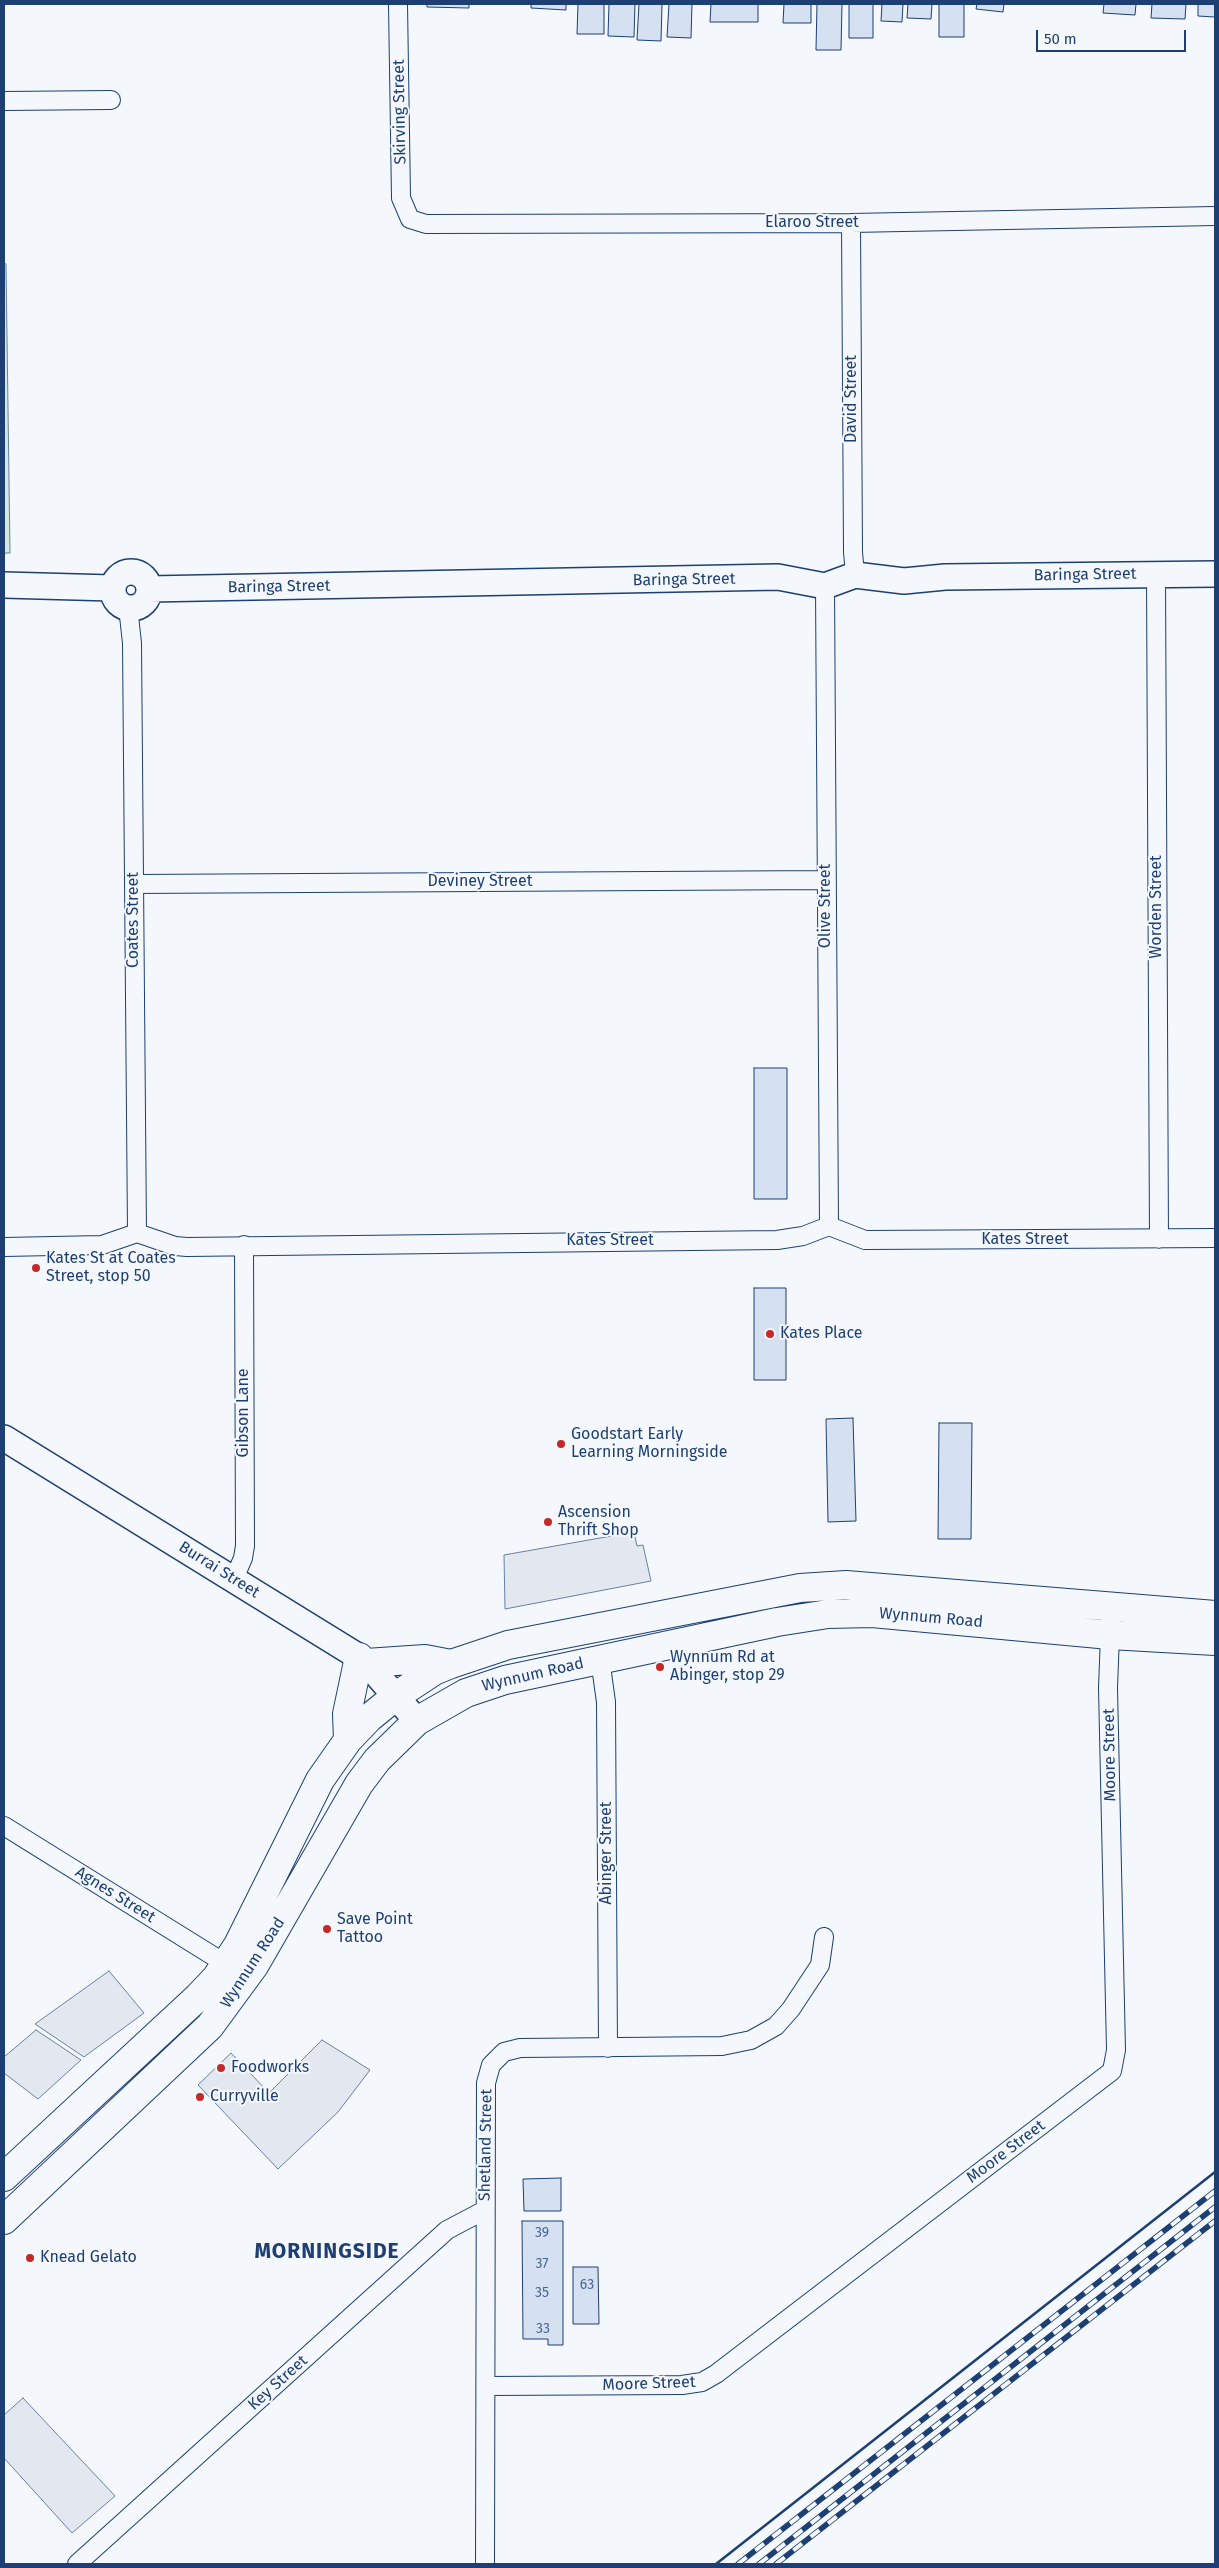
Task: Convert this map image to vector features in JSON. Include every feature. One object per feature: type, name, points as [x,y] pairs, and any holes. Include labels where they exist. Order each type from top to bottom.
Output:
[{"type":"main road","name":"Wynnum Road","points":[[4,2177],[198,1997],[226,1964],[256,1911],[320,1780],[348,1740],[369,1718],[396,1696],[434,1671],[508,1645],[800,1588],[846,1585],[1111,1622],[1215,1641]]},
{"type":"main road","name":"Wynnum Road","points":[[4,2220],[210,2026],[254,1966],[359,1784],[387,1749],[417,1721],[450,1701],[481,1686],[777,1622],[828,1614],[872,1613],[1111,1622],[1215,1615]]},
{"type":"main road","points":[[348,1740],[346,1714],[362,1660],[425,1659],[451,1664]]},
{"type":"main road","points":[[77,2109],[109,2100],[168,2045],[182,2041],[191,2044]]},
{"type":"street","name":"Skirving Street","points":[[398,4],[401,198],[410,219]]},
{"type":"street","points":[[4,101],[111,100]]},
{"type":"street","name":"Elaroo Street","points":[[410,219],[426,224],[851,223],[1215,216]]},
{"type":"street","name":"David Street","points":[[851,223],[853,552],[856,575]]},
{"type":"street","points":[[131,571],[143,576],[149,589],[148,596],[140,605],[128,608],[117,602],[112,588],[118,577],[131,571]]},
{"type":"street","name":"Worden Street","points":[[1156,574],[1159,1239]]},
{"type":"street","name":"Baringa Street","points":[[149,589],[778,577],[825,586],[856,575],[904,581],[945,577],[1215,574]]},
{"type":"street","points":[[4,585],[112,588]]},
{"type":"street","name":"Olive Street","points":[[825,586],[829,1226]]},
{"type":"street","name":"Coates Street","points":[[128,608],[132,643],[137,1233]]},
{"type":"street","name":"Deviney Street","points":[[134,884],[826,880]]},
{"type":"street","name":"Kates Street","points":[[137,1233],[181,1246],[777,1240],[804,1236],[829,1226],[865,1240],[1215,1238]]},
{"type":"street","points":[[4,1247],[102,1245],[137,1233]]},
{"type":"street","name":"Gibson Lane","points":[[234,1579],[245,1546],[244,1245]]},
{"type":"street","name":"Burrai Street","points":[[4,1438],[362,1660],[417,1721]]},
{"type":"street","name":"Moore Street","points":[[487,2386],[682,2385],[702,2382],[716,2374],[1112,2071],[1116,2050],[1108,1688],[1111,1622]]},
{"type":"street","name":"Abinger Street","points":[[600,1659],[606,1702],[608,2048]]},
{"type":"street","name":"Agnes Street","points":[[4,1826],[226,1964]]},
{"type":"street","name":"Shetland Street","points":[[485,2564],[487,2386],[486,2084],[491,2065],[504,2052],[520,2048],[722,2046],[751,2040],[776,2026],[791,2009],[820,1965],[824,1937]]},
{"type":"street","name":"Key Street","points":[[77,2564],[447,2230],[485,2210]]},
{"type":"shaded area","points":[[4,263],[6,264],[10,553],[4,553]]},
{"type":"shaded area","points":[[634,1532],[637,1546],[643,1545],[651,1581],[505,1609],[504,1555]]},
{"type":"shaded area","points":[[109,1971],[144,2013],[84,2057],[35,2024]]},
{"type":"shaded area","points":[[36,2030],[81,2060],[38,2099],[4,2073],[4,2057]]},
{"type":"shaded area","points":[[322,2040],[370,2070],[338,2112],[278,2169],[198,2085],[231,2053],[269,2093]]},
{"type":"shaded area","points":[[23,2398],[115,2496],[72,2533],[4,2458],[4,2415]]},
{"type":"building","points":[[427,4],[469,4],[469,8],[427,7]]},
{"type":"building","points":[[531,4],[566,4],[566,10],[531,8]]},
{"type":"building","points":[[578,4],[604,4],[604,34],[577,34]]},
{"type":"building","points":[[609,4],[635,4],[634,37],[608,36]]},
{"type":"building","points":[[639,4],[662,4],[661,41],[637,40]]},
{"type":"building","points":[[669,4],[692,4],[691,38],[667,37]]},
{"type":"building","points":[[711,4],[758,4],[758,22],[710,22]]},
{"type":"building","points":[[784,4],[811,4],[811,23],[783,23]]},
{"type":"building","points":[[817,4],[842,4],[841,50],[816,50]]},
{"type":"building","points":[[849,4],[873,4],[873,38],[849,38]]},
{"type":"building","points":[[882,4],[903,4],[902,22],[881,21]]},
{"type":"building","points":[[908,4],[932,4],[931,19],[907,18]]},
{"type":"building","points":[[939,4],[964,4],[964,37],[939,37]]},
{"type":"building","points":[[977,4],[1004,4],[1003,12],[976,9]]},
{"type":"building","points":[[1104,4],[1136,4],[1135,15],[1103,13]]},
{"type":"building","points":[[1152,4],[1186,4],[1185,19],[1151,18]]},
{"type":"building","points":[[1198,4],[1215,4],[1215,17],[1198,16]]},
{"type":"building","points":[[754,1068],[787,1068],[787,1199],[754,1199]]},
{"type":"building","name":"Kates Place","points":[[754,1288],[786,1288],[786,1380],[754,1380]]},
{"type":"building","points":[[853,1418],[856,1521],[828,1522],[826,1419]]},
{"type":"building","points":[[939,1423],[972,1423],[971,1539],[938,1539]]},
{"type":"building","points":[[561,2178],[561,2211],[524,2211],[523,2179]]},
{"type":"building","points":[[522,2221],[563,2221],[563,2345],[548,2345],[548,2339],[523,2339]]},
{"type":"building","points":[[573,2267],[598,2267],[599,2324],[573,2324]]},
{"type":"railway","points":[[738,2564],[1215,2191]]},
{"type":"railway","points":[[759,2564],[1215,2207]]},
{"type":"railway","points":[[776,2564],[1215,2221]]},
{"type":"wall","points":[[716,2564],[1215,2172]]},
{"type":"place","name":"Kates St at Coates Street, stop 50","points":[[36,1268]]},
{"type":"place","name":"Kates Place","points":[[770,1334]]},
{"type":"place","name":"Goodstart Early Learning Morningside","points":[[561,1444]]},
{"type":"place","name":"Ascension Thrift Shop","points":[[548,1522]]},
{"type":"place","name":"Wynnum Rd at Abinger, stop 29","points":[[660,1667]]},
{"type":"place","name":"Save Point Tattoo","points":[[327,1929]]},
{"type":"place","name":"Foodworks","points":[[221,2068]]},
{"type":"place","name":"Curryville","points":[[200,2097]]},
{"type":"place","name":"Knead Gelato","points":[[30,2258]]},
{"type":"district","name":"MORNINGSIDE","points":[[327,2252]]}]
